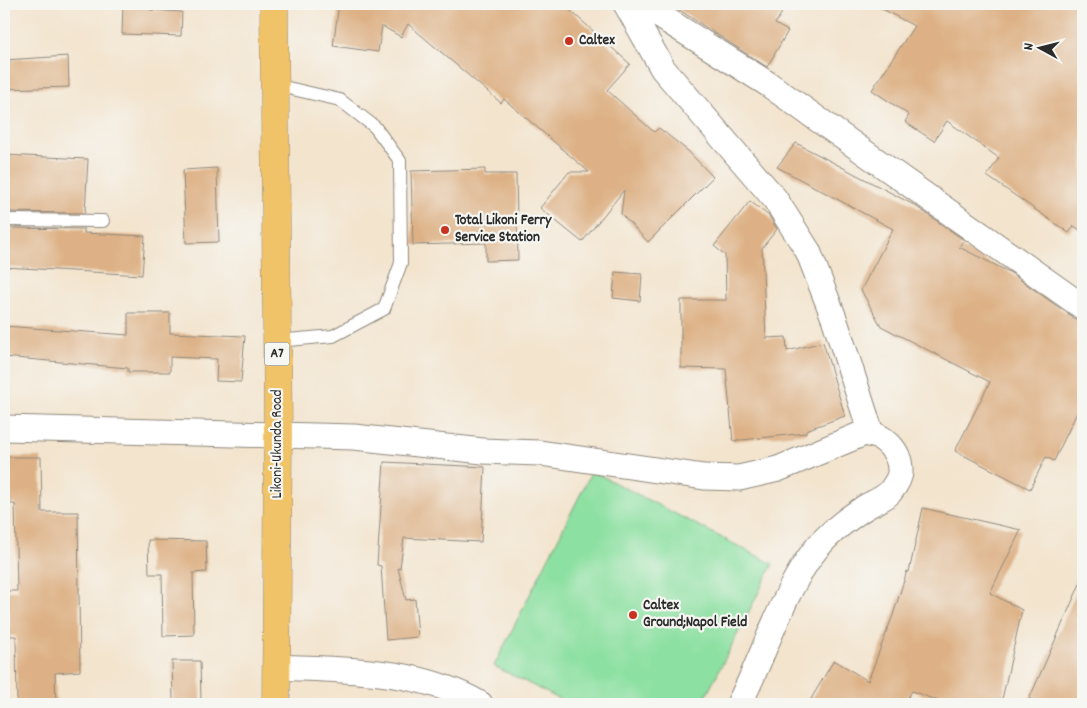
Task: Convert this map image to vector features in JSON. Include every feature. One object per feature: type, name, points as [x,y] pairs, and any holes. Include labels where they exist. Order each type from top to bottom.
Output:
[{"type":"highway","name":"Likoni-Ukunda Road","points":[[274,4],[278,434],[276,704]]},
{"type":"street","points":[[626,4],[663,69],[775,199],[808,251],[834,318],[871,433]]},
{"type":"street","points":[[641,4],[768,84],[1083,307]]},
{"type":"street","points":[[4,428],[354,437],[483,451],[540,453],[704,477],[739,478],[778,469],[843,440],[871,433],[880,436],[891,447],[898,458],[900,472],[897,482],[889,494],[844,523],[824,539],[810,557],[791,590],[756,672],[739,704]]},
{"type":"street","points":[[276,666],[372,671],[414,678],[464,695],[480,704]]},
{"type":"lane","points":[[275,85],[340,100],[375,127],[400,161],[401,263],[384,308],[333,336],[277,341]]},
{"type":"lane","points":[[4,220],[103,221]]},
{"type":"green space","name":"Caltex Ground;Napol Field","points":[[592,471],[773,564],[702,704],[569,704],[494,666]]},
{"type":"building","points":[[123,4],[150,4],[150,10],[182,12],[181,36],[122,34]]},
{"type":"building","points":[[339,4],[563,4],[630,64],[607,90],[654,132],[659,128],[688,151],[713,177],[648,242],[621,214],[624,190],[582,242],[540,208],[569,172],[589,172],[504,99],[501,103],[408,24],[401,37],[382,26],[378,52],[333,46]]},
{"type":"building","points":[[670,4],[787,4],[775,24],[788,31],[767,67]]},
{"type":"building","points":[[873,4],[1083,4],[1083,232],[1074,226],[1069,233],[987,176],[999,158],[947,121],[934,141],[905,122],[909,115],[872,90],[914,26]]},
{"type":"building","points":[[68,56],[69,87],[4,89],[4,60]]},
{"type":"building","points":[[796,143],[914,205],[964,240],[959,247],[1011,273],[1075,319],[1083,321],[1083,400],[1054,461],[1046,457],[1030,489],[955,451],[990,382],[881,326],[861,290],[893,229],[777,167]]},
{"type":"building","points":[[4,155],[88,159],[85,213],[4,212]]},
{"type":"building","points":[[217,168],[219,242],[186,243],[183,170]]},
{"type":"building","points":[[485,169],[485,174],[516,174],[518,260],[486,261],[486,243],[413,245],[411,171]]},
{"type":"building","points":[[750,201],[769,216],[777,229],[762,248],[766,338],[786,337],[787,351],[823,342],[845,416],[806,430],[806,433],[733,441],[726,369],[681,368],[681,300],[726,300],[725,255],[714,246]]},
{"type":"building","points":[[4,228],[84,229],[84,233],[145,236],[142,275],[4,267]]},
{"type":"building","points":[[615,272],[642,274],[640,301],[613,298]]},
{"type":"building","points":[[128,313],[170,313],[170,333],[245,336],[241,382],[216,381],[217,359],[170,357],[170,372],[128,372],[128,368],[4,357],[4,326],[128,335]]},
{"type":"building","points":[[5,457],[41,457],[42,512],[78,512],[80,671],[55,673],[56,704],[17,704],[16,636],[10,636],[8,591],[17,591],[15,504],[5,504]]},
{"type":"building","points":[[384,462],[485,467],[481,542],[404,538],[400,568],[398,568],[406,600],[415,599],[418,637],[386,640],[381,566],[377,565]]},
{"type":"building","points":[[923,508],[1021,530],[990,593],[1022,610],[1001,704],[946,704],[912,691],[905,702],[908,704],[808,704],[834,660],[868,681],[893,615],[907,571],[909,572]]},
{"type":"building","points":[[148,540],[206,541],[207,572],[193,573],[194,635],[163,636],[162,574],[149,574]]},
{"type":"building","points":[[1083,577],[1083,704],[1027,704]]},
{"type":"building","points":[[172,661],[200,661],[201,701],[173,701]]},
{"type":"place","name":"Caltex","points":[[569,41]]},
{"type":"place","name":"Total Likoni Ferry Service Station","points":[[445,230]]},
{"type":"place","name":"Caltex Ground;Napol Field","points":[[633,615]]}]
